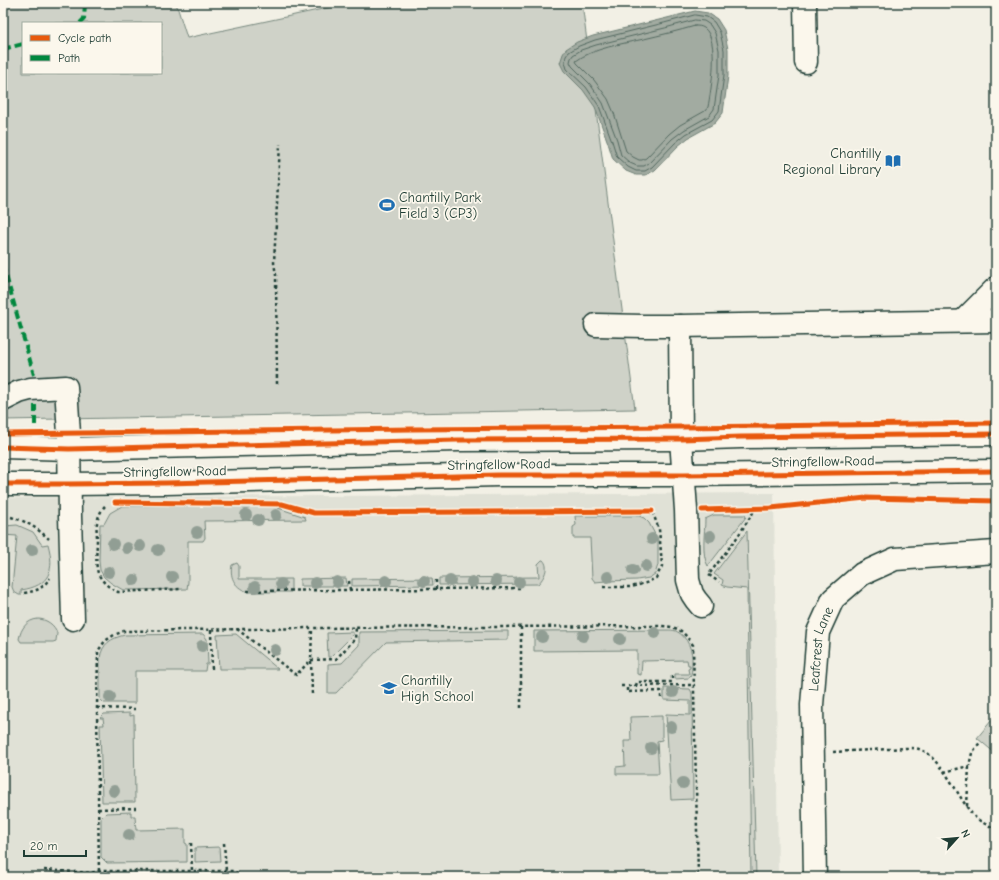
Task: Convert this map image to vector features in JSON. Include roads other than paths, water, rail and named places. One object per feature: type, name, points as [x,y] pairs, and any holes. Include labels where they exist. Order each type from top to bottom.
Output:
[{"type":"main road","points":[[805,3],[806,62]]},
{"type":"main road","points":[[963,321],[996,288]]},
{"type":"main road","points":[[596,325],[680,326],[996,321]]},
{"type":"main road","points":[[680,326],[681,439],[686,510],[688,580],[692,594],[701,606]]},
{"type":"main road","points":[[3,400],[19,392],[30,389],[66,387],[73,619]]},
{"type":"main road","name":"Stringfellow Road","points":[[3,447],[69,449],[458,440],[681,439],[996,434]]},
{"type":"main road","name":"Stringfellow Road","points":[[3,484],[190,483],[499,475],[684,475],[996,471]]},
{"type":"main road","name":"Leafcrest Lane","points":[[815,877],[812,705],[818,632],[833,599],[862,574],[895,559],[996,552]]},
{"type":"water","points":[[695,11],[708,13],[717,19],[724,30],[728,49],[728,76],[723,113],[715,123],[688,138],[678,146],[655,170],[646,175],[636,175],[626,171],[613,159],[595,107],[583,90],[564,71],[560,63],[563,54],[566,49],[577,42],[593,36]]},
{"type":"place","name":"Chantilly Regional Library","points":[[893,161]]},
{"type":"place","name":"Chantilly Park Field 3 (CP3)","points":[[387,205]]},
{"type":"place","name":"Chantilly High School","points":[[389,688]]}]
